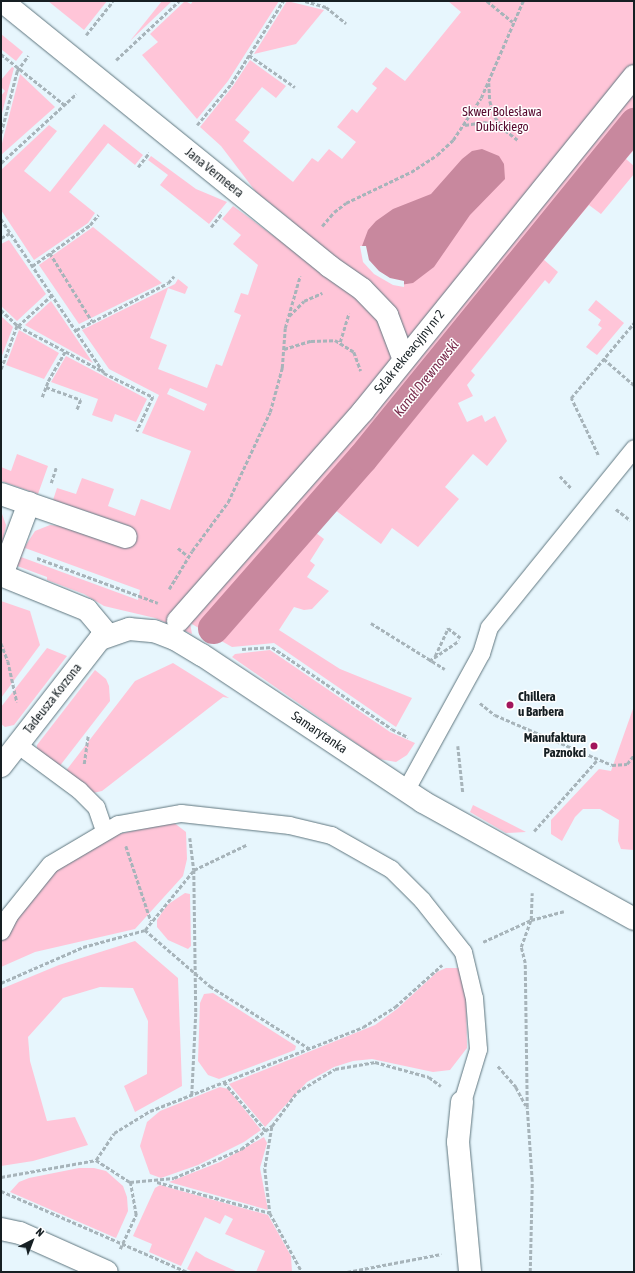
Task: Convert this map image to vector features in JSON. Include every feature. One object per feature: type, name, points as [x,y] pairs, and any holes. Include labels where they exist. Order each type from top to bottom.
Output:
[{"type":"street","name":"Jana Vermeera","points":[[2,1],[376,302],[387,315],[396,333],[404,360]]},
{"type":"street","name":"Szlak rekreacyjny nr 2","points":[[171,613],[376,395],[634,76]]},
{"type":"street","points":[[1,494],[126,537]]},
{"type":"street","points":[[29,503],[2,575],[87,610],[108,634]]},
{"type":"street","name":"Samarytanka","points":[[108,634],[139,629],[175,640],[208,659],[405,791],[634,920]]},
{"type":"street","name":"Tadeusza Korzona","points":[[1,766],[94,646],[108,634]]},
{"type":"street","points":[[462,1102],[458,1142],[470,1272]]},
{"type":"street","points":[[1,1229],[20,1233],[107,1272]]},
{"type":"lane","points":[[405,791],[481,653],[489,627],[634,448]]},
{"type":"lane","points":[[23,738],[96,807],[111,827]]},
{"type":"lane","points":[[1,931],[9,915],[50,864],[111,827],[181,814],[289,825],[332,835],[392,869],[422,900],[463,952],[474,998],[478,1049],[462,1102]]},
{"type":"path","points":[[88,32],[113,1]]},
{"type":"path","points":[[111,64],[179,1]]},
{"type":"path","points":[[200,122],[231,84],[283,1]]},
{"type":"path","points":[[305,1],[326,7],[346,23]]},
{"type":"path","points":[[487,1],[512,22]]},
{"type":"path","points":[[1,133],[19,68],[32,51]]},
{"type":"path","points":[[1,54],[65,105]]},
{"type":"path","points":[[249,55],[275,71],[295,88]]},
{"type":"path","points":[[490,80],[490,101],[501,126]]},
{"type":"path","points":[[1,163],[80,90]]},
{"type":"path","points":[[465,125],[484,122],[501,126],[518,140]]},
{"type":"path","points":[[138,167],[146,157]]},
{"type":"path","points":[[32,266],[90,225],[98,215]]},
{"type":"path","points":[[211,227],[219,217]]},
{"type":"path","points":[[1,219],[104,373]]},
{"type":"path","points":[[1,238],[10,233]]},
{"type":"path","points":[[50,253],[92,321]]},
{"type":"path","points":[[76,330],[168,283],[174,276]]},
{"type":"path","points":[[286,322],[296,308],[304,301],[341,288],[351,281]]},
{"type":"path","points":[[1,369],[18,325],[52,295]]},
{"type":"path","points":[[1,310],[18,325],[104,373],[154,397],[137,432]]},
{"type":"path","points":[[600,459],[570,398],[634,323]]},
{"type":"path","points":[[284,349],[318,340],[342,343],[354,352],[365,380],[376,395]]},
{"type":"path","points":[[42,397],[64,351]]},
{"type":"path","points":[[604,359],[634,385]]},
{"type":"path","points":[[46,387],[81,400],[77,410]]},
{"type":"path","points":[[50,485],[56,468]]},
{"type":"path","points":[[560,476],[574,491]]},
{"type":"path","points":[[614,508],[630,520]]},
{"type":"path","points":[[178,548],[188,556]]},
{"type":"path","points":[[12,549],[171,613]]},
{"type":"path","points":[[371,624],[429,661],[449,671]]},
{"type":"path","points":[[435,657],[448,628],[461,638]]},
{"type":"path","points":[[429,661],[458,642]]},
{"type":"path","points":[[1,643],[23,738]]},
{"type":"path","points":[[237,650],[272,647],[392,729],[410,738]]},
{"type":"path","points":[[478,701],[495,715],[617,766],[627,764],[634,755]]},
{"type":"path","points":[[458,741],[462,797]]},
{"type":"path","points":[[534,831],[598,759]]},
{"type":"path","points":[[181,814],[189,834],[194,870],[194,974],[196,1013],[192,1095]]},
{"type":"path","points":[[111,827],[152,921]]},
{"type":"path","points":[[1,983],[83,947],[144,930],[194,870],[248,844]]},
{"type":"path","points":[[530,1272],[532,1181],[527,1108],[525,963],[521,947],[531,920],[532,890]]},
{"type":"path","points":[[96,1160],[114,1133],[150,1111],[363,1027],[395,1007],[435,970],[463,952],[531,920],[572,910]]},
{"type":"path","points":[[144,930],[194,974],[310,1049]]},
{"type":"path","points":[[478,1049],[516,1087],[527,1108]]},
{"type":"path","points":[[1,1177],[96,1160],[130,1182],[156,1182],[174,1178],[201,1168],[240,1149],[272,1126],[297,1092],[335,1069],[375,1062],[429,1077],[462,1102]]},
{"type":"path","points":[[224,1082],[266,1131]]},
{"type":"path","points":[[272,1126],[265,1169],[270,1213],[302,1272]]},
{"type":"path","points":[[120,1250],[136,1215],[130,1182]]},
{"type":"path","points":[[156,1182],[270,1213]]},
{"type":"path","points":[[1,1191],[187,1272]]},
{"type":"path","points":[[347,1272],[468,1249]]},
{"type":"green space","points":[[48,1],[107,1],[84,30]]},
{"type":"green space","points":[[162,1],[172,1],[130,41]]},
{"type":"green space","points":[[185,1],[191,4],[193,1],[279,1],[228,81],[197,119],[142,55],[158,42],[150,34]]},
{"type":"green space","points":[[287,1],[324,10],[296,44],[254,54]]},
{"type":"green space","name":"Skwer Bolesława Dubickiego","points":[[448,1],[634,1],[634,150],[626,159],[634,166],[634,174],[601,214],[589,205],[543,259],[558,272],[549,284],[545,280],[471,371],[475,375],[467,385],[473,396],[458,403],[467,422],[482,415],[485,422],[495,416],[507,441],[487,466],[473,454],[445,487],[459,499],[418,547],[392,528],[381,544],[335,510],[316,533],[324,539],[310,561],[315,565],[307,577],[329,591],[312,609],[304,610],[294,607],[279,630],[340,669],[412,698],[396,727],[274,643],[232,647],[190,623],[192,634],[155,618],[104,606],[84,594],[47,580],[47,577],[1,560],[1,511],[6,525],[3,540],[24,548],[35,531],[50,525],[60,526],[122,547],[129,526],[53,500],[57,488],[76,494],[82,478],[114,489],[108,506],[135,516],[141,499],[170,510],[191,451],[142,433],[159,395],[109,369],[82,330],[175,284],[178,279],[188,287],[185,294],[168,288],[150,338],[167,345],[158,369],[207,388],[216,364],[222,366],[241,315],[234,312],[241,293],[248,295],[258,265],[233,244],[241,235],[222,219],[233,206],[278,239],[292,221],[256,192],[221,146],[200,127],[233,86],[250,60],[286,86],[276,98],[262,87],[235,120],[250,132],[243,141],[293,182],[312,158],[318,162],[329,149],[342,159],[356,142],[337,127],[352,109],[357,113],[377,88],[372,84],[386,67],[405,81],[461,12]],"holes":[[[170,388],[207,404],[204,411],[167,394]],[[25,548],[140,590],[138,600],[21,557]]]},
{"type":"green space","points":[[1,34],[23,52],[16,61],[1,49]]},
{"type":"green space","points":[[12,67],[14,68],[1,117],[1,96],[5,91],[1,87],[1,80]]},
{"type":"green space","points":[[20,74],[55,107],[1,155],[1,147]]},
{"type":"green space","points":[[104,124],[143,155],[135,165],[108,143],[69,192],[95,213],[88,223],[34,260],[1,210],[1,170],[49,125],[57,131],[24,171],[50,192]]},
{"type":"green space","points":[[151,156],[196,189],[227,202],[209,224],[160,185],[168,175],[148,160]]},
{"type":"green space","points":[[93,227],[162,283],[79,324],[39,265]]},
{"type":"green space","points":[[9,240],[46,294],[17,321],[1,306],[1,244]]},
{"type":"green space","points":[[596,300],[624,323],[597,355],[586,347],[602,328],[598,325],[601,320],[588,310]]},
{"type":"green space","points":[[51,301],[93,363],[25,325]]},
{"type":"green space","points":[[1,316],[13,327],[1,358]]},
{"type":"green space","points":[[19,330],[59,353],[44,379],[6,365]]},
{"type":"green space","points":[[66,356],[147,399],[136,422],[115,414],[112,422],[92,415],[98,399],[51,382]]},
{"type":"green space","points":[[17,454],[48,466],[38,494],[1,481],[1,467],[11,471]]},
{"type":"green space","points":[[1,601],[30,611],[40,645],[1,698]]},
{"type":"green space","points":[[47,648],[67,656],[14,725],[5,727],[1,724],[1,707]]},
{"type":"green space","points":[[270,650],[390,732],[415,743],[407,755],[396,762],[379,759],[232,657],[235,654]]},
{"type":"green space","points":[[173,663],[229,698],[223,697],[102,791],[93,793],[65,772],[135,681]]},
{"type":"green space","points":[[95,670],[106,679],[109,686],[110,701],[59,767],[37,750],[37,745]]},
{"type":"green space","points":[[634,706],[634,850],[621,849],[618,841],[619,820],[600,809],[583,809],[575,817],[562,841],[551,834],[551,820],[599,769],[611,771]]},
{"type":"green space","points":[[473,805],[526,832],[506,833],[470,812]]},
{"type":"green space","points":[[173,822],[186,832],[187,859],[183,876],[135,929],[35,952],[1,967],[1,943],[15,916],[53,869],[105,837]]},
{"type":"green space","points":[[185,893],[190,894],[191,946],[188,949],[168,940],[157,927],[157,920],[167,905]]},
{"type":"green space","points":[[135,941],[178,978],[182,1086],[135,1112],[124,1086],[147,1074],[148,1021],[133,988],[100,987],[63,998],[28,1037],[30,1061],[47,1121],[75,1117],[88,1145],[33,1161],[1,1166],[1,989],[59,965]]},
{"type":"green space","points":[[446,968],[459,968],[466,985],[467,1048],[450,1070],[433,1072],[372,1059],[353,1061],[334,1067],[307,1082],[265,1127],[229,1084],[375,1025],[397,1009],[437,972]]},
{"type":"green space","points":[[213,993],[296,1046],[295,1050],[219,1079],[208,1075],[198,1061],[200,1003],[204,994]]},
{"type":"green space","points":[[220,1087],[228,1089],[261,1130],[244,1142],[198,1165],[161,1178],[150,1174],[140,1146],[147,1122],[160,1111]]},
{"type":"green space","points":[[264,1137],[267,1143],[260,1168],[268,1210],[169,1182],[220,1162]]},
{"type":"green space","points":[[79,1168],[94,1168],[106,1171],[123,1186],[127,1197],[128,1211],[116,1238],[10,1192],[19,1182],[29,1178]]},
{"type":"green space","points":[[160,1185],[268,1215],[291,1256],[292,1272],[256,1272],[265,1251],[225,1234],[233,1219],[225,1215],[220,1224],[205,1217],[181,1266],[149,1252],[152,1244],[133,1236],[155,1188]]},
{"type":"green space","points":[[196,1251],[205,1257],[238,1272],[193,1272],[187,1269]]},
{"type":"shaded area","points":[[482,149],[499,156],[504,164],[505,179],[470,215],[434,267],[413,283],[400,285],[370,267],[362,246],[368,230],[376,221],[393,209],[431,194],[462,159],[472,151]]},
{"type":"pier","points":[[360,246],[366,246],[369,260],[379,271],[390,278],[404,281],[404,287],[393,285],[374,274],[363,262]]},
{"type":"waterway","name":"Kanał Drewnowski","points":[[213,628],[362,458],[634,123]]},
{"type":"place","name":"Chillera u Barbera","points":[[510,705]]},
{"type":"place","name":"Manufaktura Paznokci","points":[[594,746]]}]
